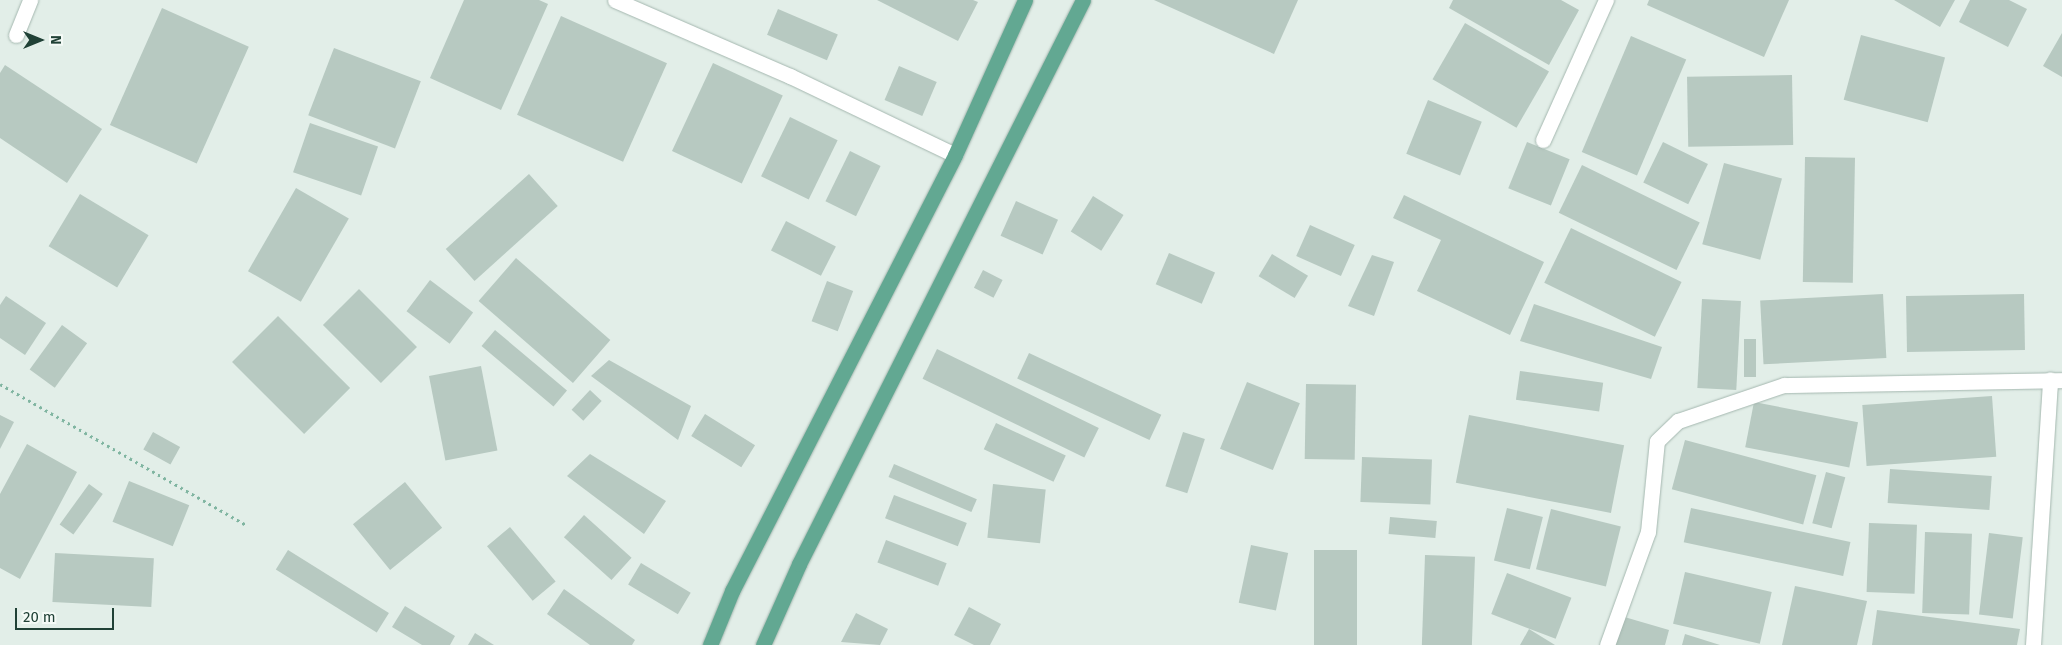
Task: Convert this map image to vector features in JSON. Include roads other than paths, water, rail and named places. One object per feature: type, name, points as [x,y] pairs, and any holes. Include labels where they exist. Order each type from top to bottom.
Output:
[{"type":"main road","points":[[710,645],[732,591],[955,155],[1025,0]]},
{"type":"main road","points":[[764,645],[799,564],[1083,0]]},
{"type":"street","points":[[16,35],[30,0]]},
{"type":"street","points":[[615,0],[790,76],[955,155]]},
{"type":"street","points":[[1543,140],[1606,0]]},
{"type":"street","points":[[1607,645],[1648,532],[1657,442],[1678,421],[1784,385],[2056,380],[2033,645]]}]
